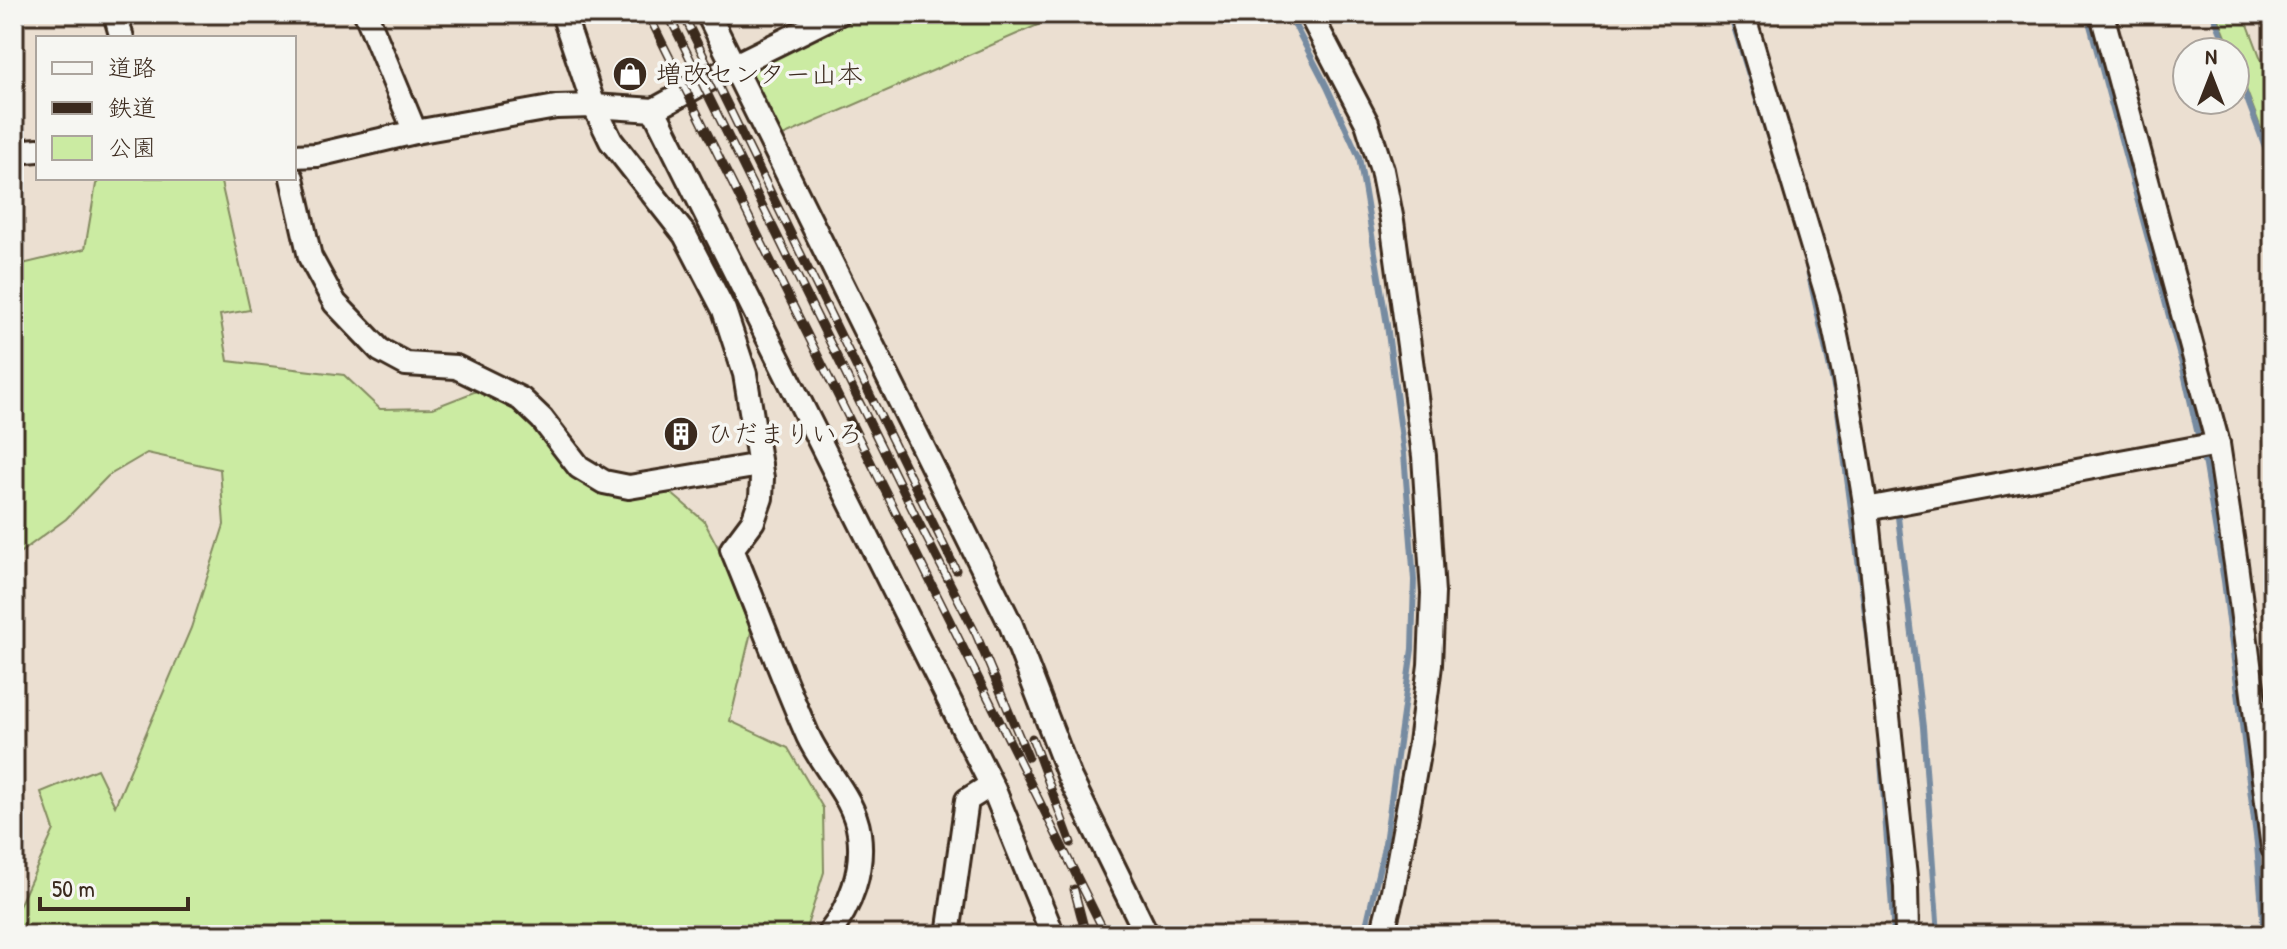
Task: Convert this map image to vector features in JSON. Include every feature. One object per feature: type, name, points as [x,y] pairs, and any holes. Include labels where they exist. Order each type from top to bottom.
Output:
[{"type":"street","points":[[115,14],[121,36]]},
{"type":"street","points":[[366,14],[415,132]]},
{"type":"street","points":[[563,14],[594,106],[611,141],[685,235],[724,310],[745,374],[760,465],[761,498],[753,521],[732,549],[810,740],[856,815],[860,836],[859,866],[851,902],[828,935]]},
{"type":"street","points":[[708,14],[1011,625],[1070,778],[1147,935]]},
{"type":"street","points":[[296,156],[317,155],[415,132],[556,107],[654,110],[733,66],[838,14]]},
{"type":"street","points":[[1310,14],[1367,123],[1382,170],[1392,221],[1424,456],[1433,593],[1430,665],[1417,758],[1382,935]]},
{"type":"street","points":[[1743,14],[1828,298],[1866,509],[1906,886],[1907,935]]},
{"type":"street","points":[[2102,14],[2236,564],[2273,848]]},
{"type":"street","points":[[654,110],[991,785],[1053,935]]},
{"type":"street","points":[[14,152],[36,150]]},
{"type":"street","points":[[292,180],[310,257],[335,303],[380,350],[406,364],[456,367],[521,399],[542,419],[579,467],[604,482],[629,487],[760,465]]},
{"type":"street","points":[[1866,509],[2206,446]]},
{"type":"street","points":[[948,935],[967,800],[991,785]]},
{"type":"green space","points":[[862,14],[1063,14],[783,136],[750,75],[758,61]]},
{"type":"green space","points":[[2217,14],[2244,14],[2273,91],[2273,160],[2251,102],[2251,36],[2226,36]]},
{"type":"green space","points":[[100,180],[220,180],[250,310],[220,315],[228,361],[344,375],[380,409],[433,408],[479,390],[528,417],[578,480],[631,498],[671,493],[704,521],[720,551],[751,632],[730,721],[788,748],[823,808],[824,872],[804,935],[14,935],[14,917],[54,830],[41,792],[97,769],[115,806],[191,628],[224,525],[220,469],[147,453],[108,476],[66,519],[14,557],[14,266],[85,249],[96,184]]},
{"type":"waterway","points":[[1289,14],[1359,157],[1387,325],[1404,454],[1414,580],[1412,649],[1385,843],[1364,935]]},
{"type":"waterway","points":[[1730,14],[1779,171]]},
{"type":"waterway","points":[[2087,14],[2182,364],[2205,466],[2224,581],[2257,844],[2264,935]]},
{"type":"waterway","points":[[2213,14],[2222,36]]},
{"type":"waterway","points":[[2251,110],[2273,168]]},
{"type":"waterway","points":[[1807,266],[1836,396],[1872,665]]},
{"type":"waterway","points":[[1898,517],[1923,727],[1938,935]]},
{"type":"waterway","points":[[1880,748],[1894,935]]},
{"type":"railway","points":[[648,14],[1106,935]]},
{"type":"railway","points":[[668,14],[976,634],[1028,757]]},
{"type":"railway","points":[[683,14],[956,570]]},
{"type":"railway","points":[[1032,738],[1071,843]]},
{"type":"railway","points":[[1074,889],[1086,935]]},
{"type":"place","name":"増改センター山本","points":[[630,74]]},
{"type":"place","name":"ひだまりいろ","points":[[681,434]]}]
